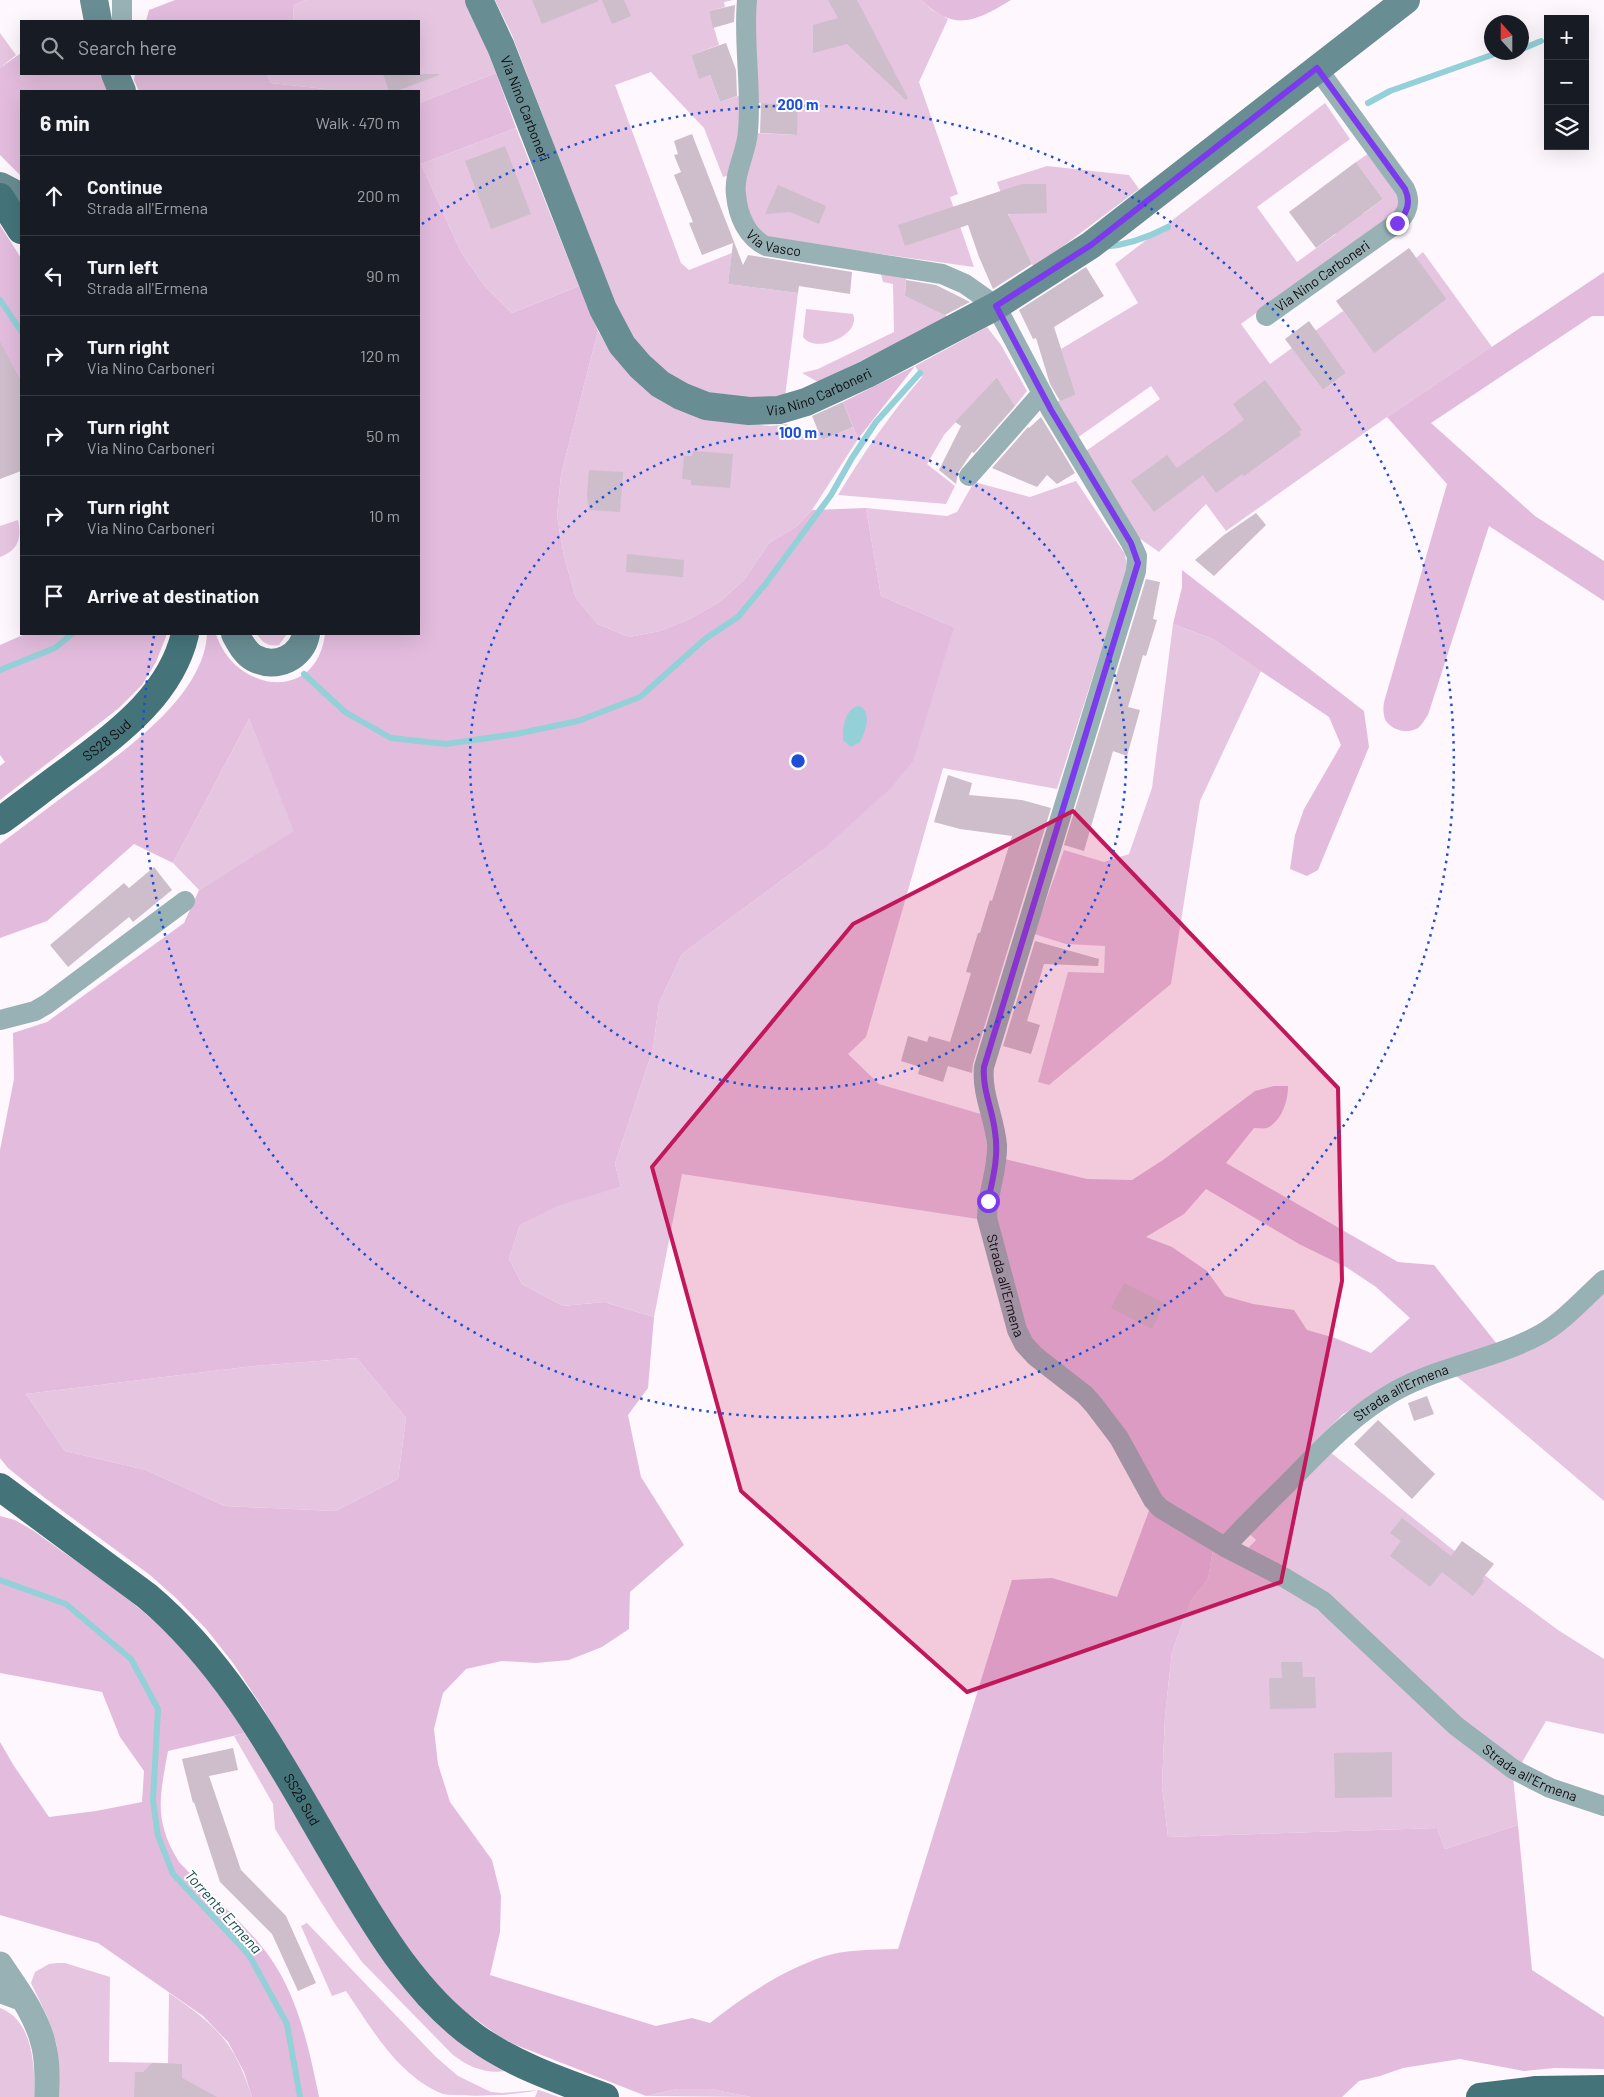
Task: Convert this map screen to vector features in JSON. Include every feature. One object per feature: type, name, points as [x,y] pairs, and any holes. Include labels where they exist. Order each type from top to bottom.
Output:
[{"type":"main road","points":[[94,0],[98,20]]},
{"type":"main road","name":"Via Nino Carboneri","points":[[479,0],[501,47],[611,327],[622,345],[640,366],[667,389],[689,400],[711,407],[749,411],[779,410],[806,402],[867,374],[996,306],[1091,245],[1406,0]]},
{"type":"main road","points":[[0,186],[20,196]]},
{"type":"main road","points":[[0,197],[20,228]]},
{"type":"main road","name":"SS28 Sud","points":[[0,821],[112,736],[142,709],[170,674],[182,647],[184,635]]},
{"type":"main road","points":[[236,635],[243,649],[254,658],[268,662],[282,661],[294,656],[303,647],[306,635]]},
{"type":"main road","name":"SS28 Sud","points":[[0,1488],[147,1596],[168,1613],[205,1653],[232,1688],[259,1729],[374,1922],[406,1966],[440,2006],[474,2036],[504,2056],[605,2097]]},
{"type":"main road","points":[[1480,2097],[1536,2090],[1604,2089]]},
{"type":"street","points":[[122,0],[122,20]]},
{"type":"street","name":"Via Vasco","points":[[747,0],[750,97],[748,128],[736,193],[744,223],[751,236],[766,246],[942,274],[965,284],[996,306]]},
{"type":"street","name":"Via Nino Carboneri","points":[[1266,316],[1397,223],[1408,207],[1405,189],[1317,68]]},
{"type":"street","name":"Strada all'Ermena","points":[[996,306],[1042,393],[1131,543],[1138,563],[984,1067],[984,1079],[997,1144],[987,1218],[1017,1330],[1024,1344],[1035,1356],[1077,1388],[1094,1405],[1119,1438],[1147,1490],[1160,1508],[1225,1548],[1285,1578],[1323,1601],[1448,1720],[1512,1769],[1550,1788],[1604,1806]]},
{"type":"street","points":[[969,476],[1042,393]]},
{"type":"street","points":[[0,1020],[35,1011],[47,1004],[185,901]]},
{"type":"street","name":"Strada all'Ermena","points":[[1225,1548],[1330,1439],[1360,1413],[1397,1390],[1427,1376],[1518,1345],[1543,1333],[1604,1280]]},
{"type":"street","points":[[0,1964],[24,2002],[43,2041],[48,2097]]},
{"type":"street","points":[[0,1993],[24,2002]]},
{"type":"highlighted area","points":[[1073,811],[1338,1088],[1342,1281],[1281,1582],[967,1692],[741,1491],[652,1167],[853,924]]},
{"type":"shaded area","points":[[175,0],[306,0],[294,5],[293,20],[146,20],[149,10]]},
{"type":"shaded area","points":[[306,0],[465,0],[496,73],[420,103],[420,90],[326,90],[271,83],[267,75],[420,75],[420,20],[293,20],[294,5]]},
{"type":"shaded area","points":[[495,0],[733,0],[724,2],[725,7],[709,11],[719,45],[691,55],[699,78],[710,75],[720,102],[744,94],[732,174],[723,177],[704,128],[651,72],[615,85],[681,263],[689,270],[732,253],[728,284],[798,293],[785,397],[771,400],[698,391],[662,370],[642,352],[626,329],[611,294],[512,35]]},
{"type":"shaded area","points":[[755,0],[921,0],[932,10],[948,19],[919,82],[958,194],[950,197],[974,267],[773,239],[754,227],[743,190],[755,133],[796,135],[798,105],[757,103]]},
{"type":"shaded area","points":[[921,0],[1011,0],[975,18],[954,20],[944,17]]},
{"type":"shaded area","points":[[0,33],[16,55],[0,68]]},
{"type":"shaded area","points":[[20,54],[20,75],[100,75],[107,90],[20,90],[20,175],[0,155],[0,68]]},
{"type":"shaded area","points":[[496,73],[516,128],[421,164],[461,252],[483,284],[512,313],[579,286],[598,331],[561,475],[557,516],[564,556],[576,598],[598,624],[629,637],[660,631],[692,618],[719,602],[744,580],[769,543],[797,526],[812,510],[866,508],[881,596],[954,627],[913,761],[891,788],[820,852],[682,954],[659,1003],[653,1049],[615,1164],[621,1187],[557,1206],[520,1225],[509,1259],[522,1284],[563,1306],[604,1302],[654,1317],[648,1388],[628,1415],[641,1477],[684,1545],[630,1592],[629,1629],[602,1647],[569,1660],[536,1663],[502,1661],[466,1669],[443,1693],[434,1729],[438,1764],[450,1802],[492,1860],[501,1896],[500,1932],[490,1975],[656,2026],[692,2018],[710,2023],[763,1985],[822,1957],[859,1950],[898,1949],[1012,1580],[1052,1578],[1117,1597],[1150,1508],[1213,1550],[1208,1579],[1191,1601],[1172,1652],[1165,1716],[1162,1786],[1168,1837],[1437,1828],[1445,1849],[1518,1825],[1532,1970],[1604,2017],[1604,2069],[1555,2068],[1524,2071],[1460,2059],[1403,2068],[1359,2081],[1342,2097],[751,2097],[710,2089],[677,2089],[646,2096],[500,2037],[463,2010],[419,1966],[370,1892],[264,1710],[233,1663],[207,1630],[150,1575],[45,1498],[8,1468],[0,1458],[0,1150],[14,1079],[13,1033],[47,1022],[184,923],[199,890],[294,831],[249,719],[173,863],[134,844],[47,921],[0,938],[0,844],[118,755],[159,719],[177,700],[192,679],[203,657],[207,635],[216,635],[225,653],[239,668],[256,678],[274,682],[291,680],[307,672],[318,657],[325,635],[420,635],[420,103]],"holes":[[[357,1358],[406,1418],[398,1479],[335,1511],[225,1506],[146,1470],[65,1451],[26,1394],[254,1366]]]},
{"type":"shaded area","points":[[135,75],[267,75],[271,83],[326,90],[139,90],[134,80]]},
{"type":"shaded area","points":[[1325,103],[1350,139],[1257,207],[1297,262],[1336,234],[1325,218],[1351,198],[1363,214],[1383,199],[1356,162],[1368,154],[1396,192],[1399,198],[1397,211],[1241,324],[1270,364],[1292,348],[1323,390],[1346,373],[1315,331],[1343,311],[1374,352],[1447,299],[1416,258],[1423,252],[1492,347],[1387,417],[1226,531],[1206,504],[1159,552],[1139,538],[1086,451],[1160,399],[1151,386],[1077,438],[1056,402],[1076,395],[1061,349],[1138,303],[1115,264]]},
{"type":"shaded area","points":[[516,128],[579,286],[512,313],[483,284],[461,252],[421,164]]},
{"type":"shaded area","points":[[1047,166],[1129,175],[1139,189],[1034,268],[1012,224],[997,182]]},
{"type":"shaded area","points":[[0,225],[20,256],[20,378],[0,342]]},
{"type":"shaded area","points":[[1604,272],[1604,316],[1592,316],[1431,423],[1535,516],[1604,561],[1604,601],[1489,526],[1428,715],[1419,727],[1414,730],[1405,731],[1397,729],[1386,721],[1384,702],[1447,484],[1387,417]]},
{"type":"shaded area","points":[[881,274],[906,278],[905,296],[943,313],[949,318],[818,382],[802,373],[818,369],[894,332],[893,284],[883,282]]},
{"type":"shaded area","points":[[806,309],[853,314],[854,321],[851,329],[836,340],[818,344],[809,342],[803,337]]},
{"type":"shaded area","points":[[987,327],[1001,345],[1027,391],[1015,406],[997,377],[944,435],[927,464],[955,486],[946,504],[838,495],[877,434],[922,377],[915,366]]},
{"type":"shaded area","points":[[598,331],[612,354],[716,421],[771,426],[787,424],[793,438],[817,428],[822,440],[853,427],[858,439],[812,510],[797,526],[769,543],[744,580],[719,602],[692,618],[660,631],[629,637],[598,624],[576,598],[564,556],[557,516],[561,475]]},
{"type":"shaded area","points":[[915,366],[858,439],[843,402]]},
{"type":"shaded area","points":[[1076,481],[1125,554],[1127,569],[1057,789],[943,768],[866,1037],[848,1054],[879,1084],[984,1115],[988,1157],[978,1219],[682,1174],[654,1317],[604,1302],[563,1306],[522,1284],[509,1259],[520,1225],[557,1205],[621,1187],[615,1164],[653,1049],[659,1003],[682,954],[820,852],[954,627],[881,596],[866,508],[947,516],[957,512],[974,482],[1030,497]]},
{"type":"shaded area","points":[[18,520],[19,538],[17,543],[11,551],[0,557],[0,526]]},
{"type":"shaded area","points":[[1182,570],[1364,711],[1369,747],[1318,870],[1307,876],[1290,869],[1295,835],[1304,809],[1341,745],[1329,717],[1213,639],[1173,624],[1182,587]]},
{"type":"shaded area","points":[[1173,624],[1213,639],[1261,671],[1200,801],[1171,984],[1049,1085],[1038,1082],[1068,972],[1104,973],[1105,946],[1066,944],[1034,934],[1064,850],[1104,862],[1129,854],[1152,788]]},
{"type":"shaded area","points":[[23,635],[167,635],[156,662],[142,685],[119,708],[0,800],[0,766],[5,762],[0,755],[0,645]]},
{"type":"shaded area","points":[[258,635],[286,635],[279,645],[266,644]]},
{"type":"shaded area","points":[[249,719],[295,831],[199,890],[173,863]]},
{"type":"shaded area","points":[[1274,1086],[1288,1086],[1287,1098],[1277,1121],[1267,1128],[1254,1128],[1226,1163],[1398,1262],[1434,1265],[1497,1344],[1363,1401],[1342,1415],[1222,1537],[1170,1506],[1038,1347],[1025,1328],[995,1217],[1005,1159],[1087,1179],[1132,1180],[1163,1160],[1255,1091]],"holes":[[[1206,1189],[1299,1244],[1346,1267],[1376,1287],[1410,1318],[1371,1353],[1335,1338],[1307,1330],[1294,1310],[1253,1304],[1225,1296],[1207,1271],[1172,1247],[1146,1237],[1184,1214]]]},
{"type":"shaded area","points":[[1604,1290],[1604,1501],[1454,1374]]},
{"type":"shaded area","points":[[357,1358],[406,1418],[398,1479],[335,1511],[225,1506],[146,1470],[65,1451],[26,1394],[254,1366]]},
{"type":"shaded area","points":[[1330,1452],[1496,1584],[1558,1630],[1604,1659],[1604,1734],[1546,1721],[1520,1766],[1246,1550],[1256,1540],[1249,1533]]},
{"type":"shaded area","points":[[0,1516],[15,1520],[34,1531],[142,1610],[183,1650],[220,1696],[246,1733],[168,1751],[161,1795],[162,1820],[165,1833],[179,1862],[249,1932],[272,1960],[299,2016],[319,2097],[252,2097],[244,2072],[228,2042],[203,2016],[98,1943],[0,1915],[0,1742],[49,1817],[96,1811],[142,1802],[144,1771],[120,1737],[102,1692],[0,1673]]},
{"type":"shaded area","points":[[1213,1550],[1299,1594],[1513,1777],[1518,1825],[1445,1849],[1437,1828],[1168,1837],[1162,1786],[1165,1716],[1172,1652],[1191,1601],[1208,1579]]},
{"type":"shaded area","points":[[246,1733],[351,1908],[449,2033],[470,2051],[506,2071],[498,2072],[478,2069],[453,2055],[362,1962],[335,1924],[275,1829],[273,1804],[234,1736]]},
{"type":"shaded area","points":[[307,1923],[436,2057],[458,2076],[491,2092],[537,2090],[516,2094],[443,2094],[413,2076],[387,2050],[346,1991],[332,1996],[301,1926]]},
{"type":"shaded area","points":[[65,1963],[110,1977],[109,2062],[168,2063],[169,1993],[200,2015],[222,2036],[238,2062],[252,2097],[60,2097],[57,2046],[47,2016],[31,1983],[35,1972],[49,1964]]},
{"type":"shaded area","points":[[0,2008],[11,2014],[20,2023],[26,2034],[34,2072],[35,2097],[0,2097]]},
{"type":"shaded area","points":[[677,2089],[710,2089],[751,2097],[646,2096]]},
{"type":"shaded area","points":[[539,2090],[559,2097],[535,2097]]},
{"type":"water","points":[[859,706],[866,713],[867,723],[860,742],[851,747],[843,740],[843,730],[845,720],[850,711]]},
{"type":"building","points":[[532,0],[598,0],[599,1],[542,24]]},
{"type":"building","points":[[602,0],[624,0],[631,16],[612,24]]},
{"type":"building","points":[[828,0],[857,0],[908,98],[906,100],[847,44],[813,53],[813,25],[838,18]]},
{"type":"building","points":[[735,5],[734,22],[713,28],[709,11]]},
{"type":"building","points":[[726,43],[736,70],[737,96],[720,102],[710,75],[699,79],[691,55]]},
{"type":"building","points":[[439,74],[400,90],[389,90],[383,75]]},
{"type":"building","points":[[761,103],[798,105],[797,135],[760,133]]},
{"type":"building","points":[[692,134],[743,265],[748,255],[852,272],[850,294],[799,286],[798,293],[728,284],[733,243],[702,255],[689,223],[693,222],[674,175],[681,172],[674,155],[678,154],[674,141]]},
{"type":"building","points":[[505,146],[531,214],[491,229],[465,161]]},
{"type":"building","points":[[1356,162],[1383,199],[1316,248],[1289,212]]},
{"type":"building","points":[[1022,184],[1046,184],[1047,213],[1008,214],[1032,264],[993,289],[968,225],[905,246],[898,225]]},
{"type":"building","points":[[778,185],[826,206],[819,224],[790,212],[765,214]]},
{"type":"building","points":[[1409,248],[1447,299],[1374,353],[1336,301]]},
{"type":"building","points":[[1086,267],[1104,296],[1054,327],[1076,395],[1060,401],[1050,384],[1036,338],[1033,339],[1019,310]]},
{"type":"building","points":[[906,280],[936,285],[970,302],[945,315],[905,296]]},
{"type":"building","points":[[1309,321],[1346,373],[1323,390],[1285,339]]},
{"type":"building","points":[[0,341],[20,378],[20,471],[0,479]]},
{"type":"building","points":[[997,377],[1015,406],[974,453],[972,452],[958,473],[956,484],[939,470],[961,426],[955,422]]},
{"type":"building","points":[[1265,380],[1302,430],[1299,432],[1301,435],[1244,476],[1242,474],[1216,493],[1203,475],[1154,512],[1131,481],[1167,455],[1177,468],[1244,420],[1233,404]]},
{"type":"building","points":[[843,402],[853,427],[822,440],[812,416]]},
{"type":"building","points":[[1041,417],[1075,473],[1057,484],[1047,475],[1037,487],[992,468],[1028,427]]},
{"type":"building","points":[[693,451],[733,454],[730,488],[691,485],[691,480],[682,479],[684,456],[692,456]]},
{"type":"building","points":[[589,470],[623,472],[620,512],[589,510],[587,495]]},
{"type":"building","points":[[1256,513],[1266,525],[1214,576],[1195,560],[1224,535]]},
{"type":"building","points":[[627,554],[684,560],[683,577],[626,572]]},
{"type":"building","points":[[1146,579],[1160,582],[1153,619],[1157,620],[1146,656],[1143,655],[1128,707],[1140,710],[1127,756],[1113,751],[1084,851],[1064,845]]},
{"type":"building","points":[[948,775],[972,783],[969,795],[1022,800],[1051,808],[973,1064],[972,1073],[948,1066],[943,1082],[918,1074],[920,1067],[901,1061],[908,1036],[927,1042],[929,1036],[950,1042],[971,973],[966,972],[990,900],[992,901],[1012,836],[960,829],[934,822]]},
{"type":"building","points":[[154,867],[172,890],[133,922],[129,917],[68,967],[50,945],[124,883],[129,888]]},
{"type":"building","points":[[1035,941],[1099,959],[1098,966],[1044,964],[1027,1021],[1040,1025],[1031,1054],[1003,1046]]},
{"type":"building","points":[[1124,1283],[1164,1303],[1152,1329],[1111,1308]]},
{"type":"building","points":[[1427,1396],[1434,1414],[1414,1421],[1408,1403]]},
{"type":"building","points":[[1378,1420],[1435,1474],[1412,1499],[1354,1444]]},
{"type":"building","points":[[1402,1518],[1451,1556],[1462,1541],[1494,1564],[1482,1579],[1484,1581],[1473,1596],[1442,1572],[1430,1587],[1390,1556],[1401,1541],[1390,1533]]},
{"type":"building","points":[[1281,1662],[1302,1662],[1303,1677],[1315,1677],[1316,1708],[1270,1709],[1269,1678],[1282,1678]]},
{"type":"building","points":[[233,1748],[238,1770],[209,1776],[241,1870],[286,1916],[316,1983],[298,1991],[272,1934],[220,1882],[193,1803],[182,1759]]},
{"type":"building","points":[[1392,1752],[1392,1797],[1335,1798],[1334,1753]]},
{"type":"building","points":[[152,2063],[182,2064],[182,2078],[217,2097],[134,2097],[135,2072],[143,2072]]},
{"type":"waterway","points":[[1529,46],[1541,41]]},
{"type":"waterway","points":[[1368,103],[1390,91],[1484,58]]},
{"type":"waterway","points":[[1103,247],[1137,240],[1168,227]]},
{"type":"waterway","name":"Torrente Ermena","points":[[0,300],[20,330]]},
{"type":"waterway","points":[[304,674],[345,712],[391,738],[446,744],[516,734],[578,721],[640,697],[705,639],[738,617],[767,582],[831,495],[852,458],[876,422],[920,373]]},
{"type":"waterway","name":"Torrente Ermena","points":[[0,670],[55,648],[71,635]]},
{"type":"waterway","name":"Torrente Ermena","points":[[0,1580],[66,1604],[131,1659],[158,1709],[153,1801],[158,1836],[173,1874],[249,1955],[287,2024],[300,2097]]},
{"type":"route","points":[[988,1201],[995,1168],[997,1144],[984,1079],[984,1067],[1138,563],[1131,543],[1051,410],[996,306],[1091,245],[1317,68],[1405,189],[1408,207],[1402,219],[1397,223]]}]
